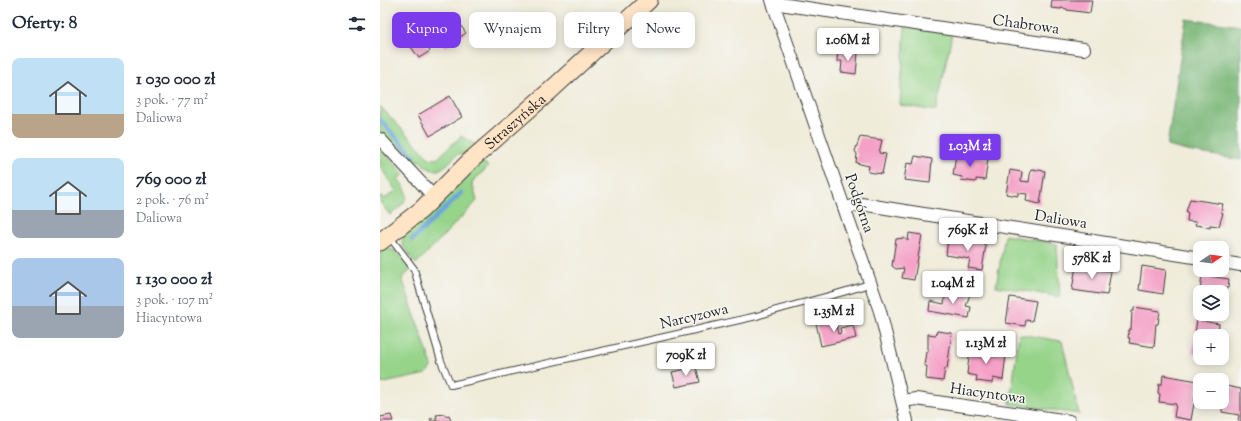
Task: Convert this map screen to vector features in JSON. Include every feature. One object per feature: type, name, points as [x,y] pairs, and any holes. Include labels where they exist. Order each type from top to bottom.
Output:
[{"type":"street","name":"Straszyńska","points":[[384,239],[435,198],[471,160],[551,90],[649,0]]},
{"type":"street","name":"Chabrowa","points":[[772,2],[1084,49]]},
{"type":"street","name":"Podgórna","points":[[772,2],[871,283],[880,311],[907,421]]},
{"type":"street","points":[[380,139],[435,198]]},
{"type":"street","name":"Daliowa","points":[[845,208],[861,204],[1193,257]]},
{"type":"street","points":[[1229,263],[1241,265]]},
{"type":"street","name":"Hiacyntowa","points":[[903,401],[916,399],[1069,421]]},
{"type":"lane","name":"Narcyzowa","points":[[384,239],[414,269],[441,361],[451,385],[757,316],[778,308],[850,291],[871,283]]},
{"type":"green space","points":[[1186,19],[1241,26],[1241,160],[1167,146]]},
{"type":"green space","points":[[905,27],[952,34],[936,111],[900,105]]},
{"type":"green space","points":[[380,106],[429,158],[437,159],[461,136],[479,147],[470,154],[458,154],[448,164],[439,169],[430,169],[419,160],[413,165],[380,131]]},
{"type":"green space","points":[[380,148],[404,174],[398,179],[406,190],[406,199],[404,203],[390,215],[380,202],[380,197],[381,196],[384,199],[396,191],[380,166]]},
{"type":"green space","points":[[482,160],[488,167],[472,182],[477,201],[416,264],[402,245],[403,236],[463,181],[472,165]]},
{"type":"green space","points":[[1005,235],[1057,244],[1060,297],[996,286]]},
{"type":"green space","points":[[386,248],[396,251],[411,270],[402,278],[432,366],[426,374],[380,384],[380,252]]},
{"type":"green space","points":[[1019,334],[1062,341],[1079,414],[1010,404]]},
{"type":"building","points":[[1052,0],[1092,0],[1090,13],[1061,8],[1051,8]]},
{"type":"building","points":[[461,26],[466,33],[461,36]]},
{"type":"building","points":[[412,48],[428,48],[430,51],[419,58]]},
{"type":"building","points":[[838,51],[858,53],[856,74],[841,72],[842,61],[837,61]]},
{"type":"building","points":[[450,96],[462,117],[430,136],[418,115]]},
{"type":"building","points":[[860,137],[882,140],[879,153],[886,154],[882,174],[868,172],[869,166],[856,163],[857,154],[855,151]]},
{"type":"building","points":[[956,154],[988,159],[985,180],[976,179],[976,182],[961,180],[962,177],[953,175]]},
{"type":"building","points":[[915,156],[932,159],[930,183],[904,180],[907,163],[913,164]]},
{"type":"building","points":[[1031,169],[1045,171],[1040,204],[1026,201],[1027,194],[1018,193],[1018,196],[1006,194],[1010,170],[1022,172],[1021,181],[1029,182]]},
{"type":"building","points":[[1190,199],[1223,204],[1221,212],[1223,213],[1219,226],[1210,225],[1210,228],[1195,225],[1196,222],[1187,221],[1188,213],[1186,212]]},
{"type":"building","points":[[909,233],[922,235],[914,280],[902,278],[904,268],[896,269],[892,266],[896,239],[904,238],[908,241]]},
{"type":"building","points":[[948,239],[986,245],[982,270],[968,268],[970,259],[946,255]]},
{"type":"building","points":[[1086,264],[1102,267],[1101,270],[1111,271],[1107,295],[1072,290],[1076,266],[1086,267]]},
{"type":"building","points":[[1142,266],[1166,270],[1163,294],[1139,290]]},
{"type":"building","points":[[1202,277],[1229,279],[1228,285],[1201,285]]},
{"type":"building","points":[[946,290],[970,294],[966,306],[971,307],[969,318],[929,311],[930,301],[944,304]]},
{"type":"building","points":[[1010,297],[1036,301],[1032,321],[1026,320],[1025,326],[1006,323]]},
{"type":"building","points":[[1134,307],[1160,311],[1158,324],[1156,324],[1154,347],[1129,343],[1129,329],[1131,329],[1132,311],[1134,311]]},
{"type":"building","points":[[835,318],[838,334],[841,333],[840,328],[853,325],[856,338],[821,346],[816,323]]},
{"type":"building","points":[[1197,321],[1219,324],[1218,329],[1196,329]]},
{"type":"building","points":[[937,331],[952,333],[947,369],[945,368],[943,381],[926,379],[927,366],[924,366],[926,352],[928,352],[928,334],[936,335]]},
{"type":"building","points":[[970,349],[1006,354],[1003,380],[993,378],[992,383],[976,381],[977,376],[967,374]]},
{"type":"building","points":[[696,367],[700,382],[676,387],[672,372]]},
{"type":"building","points":[[1163,375],[1193,380],[1193,409],[1191,420],[1174,417],[1176,404],[1159,402],[1159,384],[1162,384]]},
{"type":"building","points":[[1229,387],[1241,389],[1241,421],[1238,421],[1239,415],[1222,412],[1222,409],[1229,409]]},
{"type":"building","points":[[445,414],[445,416],[449,415],[451,421],[431,421],[430,419],[437,418],[436,415]]},
{"type":"building","points":[[391,415],[393,421],[380,421],[380,417]]},
{"type":"waterway","points":[[380,120],[414,157]]},
{"type":"waterway","points":[[412,240],[461,193]]}]
